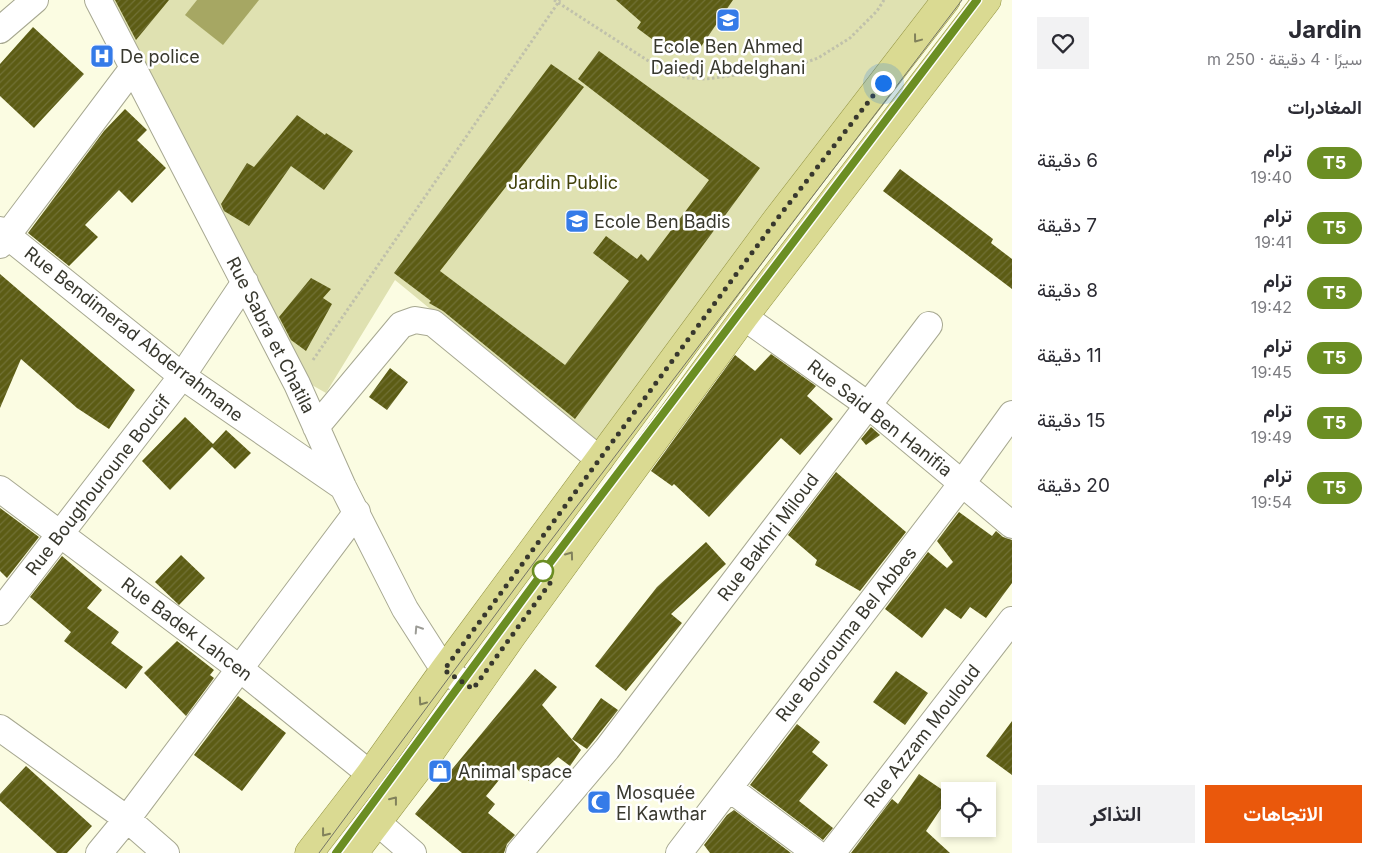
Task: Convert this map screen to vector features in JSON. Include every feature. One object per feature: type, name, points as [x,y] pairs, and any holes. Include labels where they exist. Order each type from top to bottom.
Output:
[{"type":"main road","points":[[309,853],[370,774],[444,670],[777,219],[946,0]]},
{"type":"main road","points":[[354,853],[430,753],[473,689],[744,317],[987,0]]},
{"type":"street","points":[[0,30],[34,0]]},
{"type":"street","name":"Rue Sabra et Chatila","points":[[98,0],[297,384],[343,488],[357,512],[405,609],[444,670]]},
{"type":"street","points":[[2,237],[134,68]]},
{"type":"street","name":"Rue Bendimerad Abderrahmane","points":[[2,237],[182,376],[343,488]]},
{"type":"street","name":"Rue Boughouroune Boucif","points":[[0,612],[59,533],[182,376],[245,282]]},
{"type":"street","name":"Rue Said Ben Hanifia","points":[[744,317],[868,405],[1012,524]]},
{"type":"street","points":[[316,427],[401,325],[415,320],[433,323],[600,460]]},
{"type":"street","name":"Rue Bakhri Miloud","points":[[518,853],[607,749],[929,325]]},
{"type":"street","name":"Rue Bourouma Bel Abbes","points":[[679,853],[963,482],[1012,414]]},
{"type":"street","name":"Rue Badek Lahcen","points":[[0,489],[238,668],[370,774]]},
{"type":"street","points":[[99,853],[127,819],[238,668],[357,512]]},
{"type":"street","name":"Rue Azzam Mouloud","points":[[832,853],[1012,620]]},
{"type":"street","points":[[444,670],[473,689]]},
{"type":"street","points":[[0,728],[127,819],[166,853]]},
{"type":"street","points":[[728,788],[816,853]]},
{"type":"street","points":[[376,822],[414,853]]},
{"type":"path","points":[[554,0],[560,1],[664,71],[688,78],[706,79],[790,68],[818,58],[850,38],[877,11],[884,0]]},
{"type":"path","points":[[297,384],[560,1]]},
{"type":"green space","name":"Jardin Public","points":[[93,0],[928,0],[596,445],[395,280],[326,393],[289,372]]},
{"type":"shaded area","points":[[197,0],[259,0],[223,45],[185,15]]},
{"type":"building","points":[[115,0],[169,0],[136,40]]},
{"type":"building","points":[[616,0],[733,0],[698,51],[683,41],[672,54],[637,28],[641,22]]},
{"type":"building","points":[[33,27],[84,74],[34,128],[0,96],[0,64]]},
{"type":"building","points":[[599,51],[760,168],[575,419],[394,273],[551,64],[584,87],[440,271],[565,365],[629,281],[593,253],[606,236],[637,259],[641,254],[648,261],[709,180],[578,79]]},
{"type":"building","points":[[125,109],[147,130],[137,140],[166,168],[132,203],[119,190],[85,225],[98,237],[69,266],[28,233],[104,131]]},
{"type":"building","points":[[297,115],[325,135],[326,133],[353,151],[324,190],[291,166],[249,226],[224,211],[221,204],[247,163],[254,167]]},
{"type":"building","points":[[900,169],[993,239],[991,243],[1012,259],[1012,289],[883,191]]},
{"type":"building","points":[[0,274],[135,390],[109,429],[77,408],[21,359],[0,408]]},
{"type":"building","points":[[311,278],[331,289],[323,298],[332,304],[306,351],[291,340],[279,317]]},
{"type":"building","points":[[771,354],[816,386],[807,396],[833,419],[800,455],[781,438],[709,517],[674,484],[672,486],[651,471],[735,355],[755,371]]},
{"type":"building","points":[[390,368],[408,382],[387,410],[369,397]]},
{"type":"building","points":[[185,417],[213,444],[226,430],[251,453],[235,469],[212,447],[170,490],[142,461]]},
{"type":"building","points":[[871,427],[880,435],[866,445],[861,439]]},
{"type":"building","points":[[836,472],[906,532],[860,591],[815,565],[817,560],[788,535]]},
{"type":"building","points":[[0,508],[39,537],[7,578],[0,571]]},
{"type":"building","points":[[959,512],[992,536],[996,531],[1003,537],[1012,540],[1012,583],[986,618],[970,607],[961,619],[945,608],[922,638],[885,609],[928,552],[947,568],[953,562],[937,541]]},
{"type":"building","points":[[706,542],[726,564],[671,614],[682,623],[626,691],[595,666],[657,587]]},
{"type":"building","points":[[181,555],[205,578],[179,605],[155,582]]},
{"type":"building","points":[[62,556],[102,590],[87,608],[119,632],[111,643],[143,667],[126,689],[64,641],[71,632],[30,597]]},
{"type":"building","points":[[177,641],[214,670],[210,675],[214,678],[186,716],[144,673]]},
{"type":"building","points":[[535,669],[557,687],[542,705],[581,750],[570,766],[558,757],[531,783],[512,764],[486,796],[495,804],[488,813],[515,835],[507,844],[504,853],[462,853],[415,814]]},
{"type":"building","points":[[896,671],[928,693],[905,725],[873,702]]},
{"type":"building","points":[[238,696],[286,733],[242,791],[194,755]]},
{"type":"building","points":[[601,698],[618,710],[587,749],[572,739]]},
{"type":"building","points":[[1012,721],[1012,775],[986,756]]},
{"type":"building","points":[[797,724],[820,742],[812,752],[828,765],[799,801],[833,828],[823,840],[750,785]]},
{"type":"building","points":[[26,766],[92,826],[67,853],[57,853],[0,801],[0,794]]},
{"type":"building","points":[[919,774],[941,789],[941,808],[926,831],[950,853],[851,853],[892,799],[898,804]]},
{"type":"building","points":[[734,810],[791,853],[710,853],[704,845],[727,815]]},
{"type":"tram line","points":[[319,853],[533,564],[962,0]]},
{"type":"tram line","points":[[336,853],[543,572],[977,0]]},
{"type":"tram line","name":"T5","points":[[336,853],[543,572],[977,0]]},
{"type":"place","name":"Ecole Ben Ahmed Daiedj Abdelghani","points":[[728,20]]},
{"type":"place","name":"De police","points":[[102,56]]},
{"type":"place","name":"Ecole Ben Badis","points":[[577,221]]},
{"type":"place","name":"Animal space","points":[[440,771]]},
{"type":"place","name":"Mosquée El Kawthar","points":[[599,802]]},
{"type":"route","points":[[543,571],[553,579],[473,689],[444,670],[684,348],[777,219],[883,83]]}]
